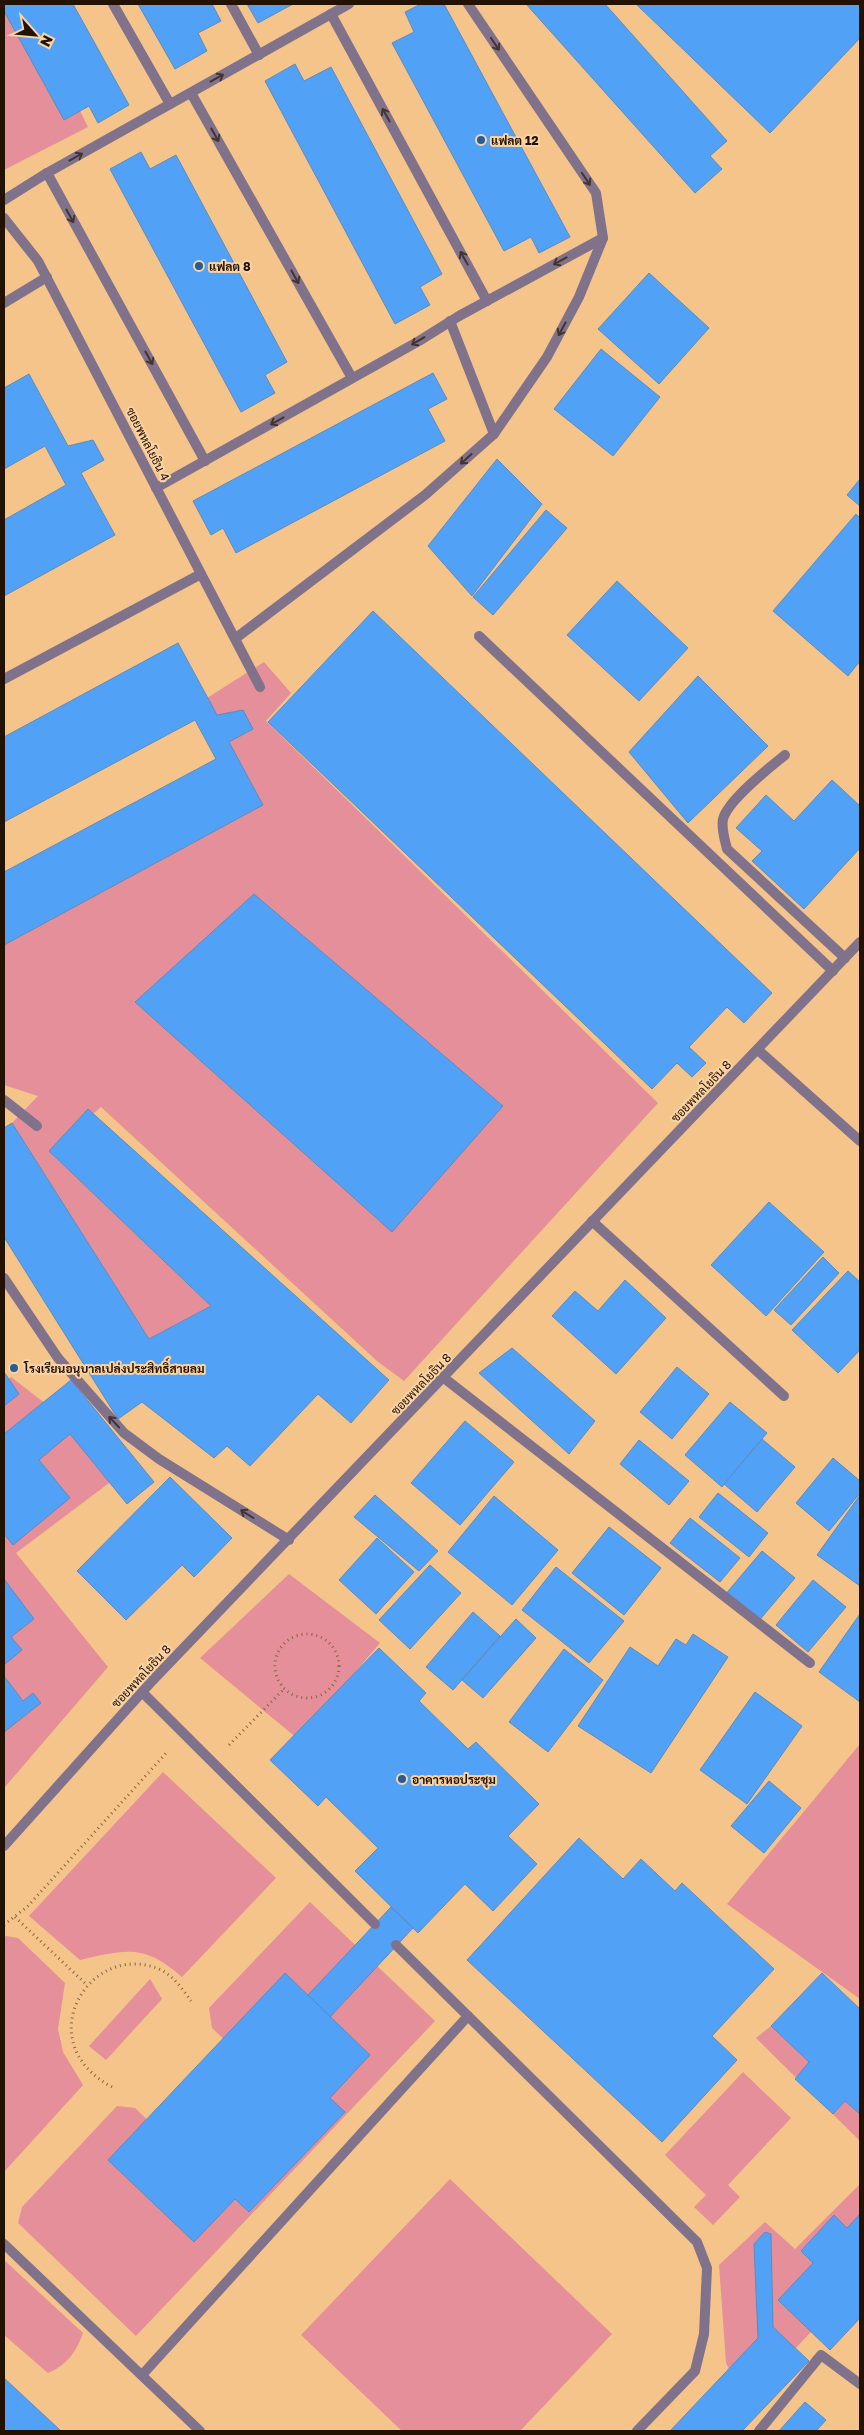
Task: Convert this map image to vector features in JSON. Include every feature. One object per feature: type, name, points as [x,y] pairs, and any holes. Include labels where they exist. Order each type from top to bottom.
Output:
[{"type":"street","points":[[113,4],[170,104]]},
{"type":"street","points":[[231,4],[258,55]]},
{"type":"street","points":[[4,200],[47,173],[349,4]]},
{"type":"street","points":[[236,638],[425,496],[494,434],[551,349],[579,297],[603,238],[596,194],[468,4]]},
{"type":"street","points":[[331,14],[487,301]]},
{"type":"street","points":[[191,93],[352,378]]},
{"type":"street","points":[[47,173],[206,460]]},
{"type":"street","name":"ซอยพหลโยธิน 4","points":[[4,218],[38,261],[47,277],[236,638],[260,688]]},
{"type":"street","points":[[156,488],[450,321],[603,238]]},
{"type":"street","points":[[4,303],[47,277]]},
{"type":"street","points":[[450,321],[494,434]]},
{"type":"street","points":[[4,679],[201,574]]},
{"type":"street","points":[[480,636],[833,971]]},
{"type":"street","points":[[785,755],[751,782],[724,818],[723,833],[727,850],[845,958]]},
{"type":"street","name":"ซอยพหลโยธิน 8","points":[[4,1846],[142,1692],[860,942]]},
{"type":"street","points":[[758,1050],[860,1141]]},
{"type":"street","points":[[4,1100],[37,1126]]},
{"type":"street","points":[[592,1221],[784,1396]]},
{"type":"street","points":[[4,1278],[58,1358],[124,1433],[159,1459],[289,1540]]},
{"type":"street","points":[[444,1378],[810,1663]]},
{"type":"street","points":[[142,1692],[375,1924]]},
{"type":"street","points":[[396,1945],[697,2242],[706,2268],[704,2334],[695,2371],[637,2431]]},
{"type":"street","points":[[142,2375],[468,2016]]},
{"type":"street","points":[[4,2244],[200,2431]]},
{"type":"street","points":[[759,2431],[821,2355],[860,2384]]},
{"type":"path","points":[[300,1634],[321,1637],[330,1644],[336,1652],[338,1667],[334,1682],[327,1690],[308,1698],[298,1696],[285,1688],[277,1676],[275,1665],[283,1645],[300,1634]]},
{"type":"path","points":[[213,1762],[285,1688]]},
{"type":"path","points":[[4,1925],[28,1906],[184,1734]]},
{"type":"path","points":[[14,1917],[88,1985]]},
{"type":"path","points":[[112,2088],[94,2078],[80,2062],[72,2043],[71,2022],[76,2002],[88,1985],[104,1972],[123,1966],[144,1965],[163,1972],[180,1985],[191,2002]]},
{"type":"shaded area","points":[[4,4],[27,4],[88,127],[4,170]]},
{"type":"shaded area","points":[[264,662],[291,693],[266,721],[658,1103],[404,1381],[377,1361],[101,1107],[49,1151],[211,1306],[149,1339],[12,1123],[38,1096],[4,1085],[4,933],[239,810],[196,705]]},
{"type":"shaded area","points":[[11,1377],[129,1468],[16,1553],[108,1667],[4,1788],[4,1383]]},
{"type":"shaded area","points":[[289,1574],[380,1643],[298,1739],[200,1658]]},
{"type":"shaded area","points":[[860,1744],[860,1999],[727,1904]]},
{"type":"shaded area","points":[[163,1772],[276,1878],[182,1977],[157,1959],[146,1954],[134,1952],[110,1953],[80,1960],[29,1916]]},
{"type":"shaded area","points":[[310,1902],[435,2021],[136,2336],[18,2223],[22,2207],[117,2106],[135,2108],[156,2128],[233,2048],[212,2028],[209,2008]]},
{"type":"shaded area","points":[[4,1937],[18,1938],[65,1983],[58,2029],[63,2052],[83,2085],[4,2172]]},
{"type":"shaded area","points":[[150,1979],[162,1999],[106,2060],[89,2046]]},
{"type":"shaded area","points":[[771,2026],[860,2100],[860,2141],[756,2038]]},
{"type":"shaded area","points":[[743,2072],[791,2118],[728,2185],[740,2197],[713,2225],[694,2207],[706,2195],[665,2155]]},
{"type":"shaded area","points":[[450,2179],[612,2334],[520,2431],[402,2431],[301,2335]]},
{"type":"shaded area","points":[[860,2184],[860,2280],[757,2389],[738,2387],[726,2363],[719,2265],[765,2222],[795,2249]]},
{"type":"shaded area","points":[[4,2260],[83,2333],[78,2346],[70,2357],[48,2373],[4,2335]]},
{"type":"building","points":[[4,4],[73,4],[129,105],[98,123],[89,106],[64,120],[4,11]]},
{"type":"building","points":[[138,4],[212,4],[221,21],[198,33],[207,51],[175,69]]},
{"type":"building","points":[[247,4],[293,4],[258,23]]},
{"type":"building","name":"แฟลต 12","points":[[421,4],[444,4],[570,237],[539,253],[531,237],[504,251],[392,43],[414,32],[405,12]]},
{"type":"building","points":[[526,4],[605,4],[727,141],[710,156],[722,169],[695,193]]},
{"type":"building","points":[[636,4],[860,4],[860,38],[770,133]]},
{"type":"building","points":[[295,64],[304,81],[331,67],[442,274],[420,287],[430,305],[395,324],[265,81]]},
{"type":"building","name":"แฟลต 8","points":[[141,152],[150,169],[176,155],[287,362],[265,375],[275,393],[241,412],[110,169]]},
{"type":"building","points":[[649,273],[709,328],[659,384],[598,329]]},
{"type":"building","points":[[601,349],[660,397],[613,456],[554,409]]},
{"type":"building","points":[[433,373],[447,399],[428,409],[445,441],[236,553],[223,528],[211,535],[193,501]]},
{"type":"building","points":[[29,374],[68,446],[93,440],[104,460],[81,473],[115,535],[4,596],[4,520],[66,485],[45,446],[4,469],[4,388]]},
{"type":"building","points":[[497,459],[542,504],[472,596],[428,546]]},
{"type":"building","points":[[860,479],[860,506],[847,495]]},
{"type":"building","points":[[546,510],[567,528],[493,615],[473,597]]},
{"type":"building","points":[[856,514],[860,518],[860,661],[848,676],[773,611]]},
{"type":"building","points":[[617,581],[688,648],[639,701],[567,635]]},
{"type":"building","points":[[373,611],[772,993],[744,1023],[727,1007],[689,1047],[706,1063],[692,1077],[677,1063],[652,1089],[268,722]]},
{"type":"building","points":[[178,643],[217,715],[243,710],[253,729],[229,742],[263,805],[4,945],[4,872],[216,759],[195,720],[4,822],[4,737]]},
{"type":"building","points":[[698,676],[768,746],[688,823],[629,752]]},
{"type":"building","points":[[832,780],[860,806],[860,848],[804,909],[752,861],[762,851],[736,828],[766,795],[794,821]]},
{"type":"building","points":[[254,894],[503,1106],[392,1232],[135,1002]]},
{"type":"building","points":[[88,1109],[389,1380],[351,1423],[318,1394],[250,1466],[227,1446],[214,1458],[142,1402],[118,1419],[4,1237],[4,1128],[12,1123],[149,1339],[211,1306],[49,1151]]},
{"type":"building","points":[[769,1202],[824,1252],[766,1316],[711,1265]]},
{"type":"building","points":[[823,1257],[839,1273],[791,1325],[774,1310]]},
{"type":"building","points":[[848,1271],[860,1282],[860,1350],[838,1373],[792,1330]]},
{"type":"building","points":[[625,1280],[666,1318],[616,1374],[552,1316],[575,1291],[598,1311]]},
{"type":"building","points":[[512,1348],[595,1421],[569,1454],[479,1373]]},
{"type":"building","points":[[677,1367],[709,1394],[672,1439],[640,1412]]},
{"type":"building","points":[[4,1372],[19,1394],[4,1406]]},
{"type":"building","points":[[71,1380],[154,1482],[127,1504],[70,1434],[39,1460],[70,1498],[13,1545],[4,1534],[4,1434]]},
{"type":"building","points":[[730,1402],[767,1433],[722,1487],[685,1455]]},
{"type":"building","points":[[465,1421],[514,1462],[460,1525],[411,1483]]},
{"type":"building","points":[[762,1439],[795,1467],[757,1512],[724,1484]]},
{"type":"building","points":[[639,1440],[689,1481],[669,1505],[620,1464]]},
{"type":"building","points":[[833,1458],[860,1481],[860,1493],[829,1531],[796,1503]]},
{"type":"building","points":[[170,1477],[232,1538],[194,1577],[182,1565],[126,1620],[77,1571]]},
{"type":"building","points":[[718,1493],[768,1533],[749,1557],[699,1517]]},
{"type":"building","points":[[375,1495],[438,1551],[419,1571],[354,1517]]},
{"type":"building","points":[[860,1495],[860,1586],[817,1555]]},
{"type":"building","points":[[494,1496],[558,1550],[512,1605],[448,1552]]},
{"type":"building","points":[[690,1518],[740,1558],[720,1582],[670,1543]]},
{"type":"building","points":[[609,1527],[661,1568],[624,1615],[572,1573]]},
{"type":"building","points":[[377,1538],[414,1572],[376,1614],[339,1580]]},
{"type":"building","points":[[762,1551],[795,1578],[757,1623],[724,1596]]},
{"type":"building","points":[[430,1565],[461,1593],[410,1649],[379,1620]]},
{"type":"building","points":[[556,1567],[624,1621],[589,1663],[522,1610]]},
{"type":"building","points":[[4,1579],[34,1619],[11,1637],[22,1650],[4,1665]]},
{"type":"building","points":[[813,1580],[846,1607],[808,1652],[776,1625]]},
{"type":"building","points":[[473,1612],[500,1636],[453,1690],[426,1667]]},
{"type":"building","points":[[860,1614],[860,1702],[819,1672]]},
{"type":"building","points":[[516,1619],[536,1638],[483,1698],[462,1680]]},
{"type":"building","points":[[693,1634],[728,1657],[651,1773],[578,1726],[630,1647],[658,1666],[676,1639],[686,1645]]},
{"type":"building","name":"อาคารหอประชุม","points":[[379,1648],[426,1693],[419,1701],[468,1749],[476,1742],[539,1804],[508,1836],[537,1864],[493,1911],[465,1884],[418,1933],[355,1871],[378,1848],[326,1797],[318,1806],[270,1760]]},
{"type":"building","points":[[564,1649],[603,1680],[548,1752],[509,1722]]},
{"type":"building","points":[[4,1676],[23,1701],[33,1693],[41,1703],[4,1732]]},
{"type":"building","points":[[755,1692],[802,1726],[747,1804],[700,1770]]},
{"type":"building","points":[[769,1781],[801,1808],[764,1853],[731,1826]]},
{"type":"building","points":[[579,1838],[623,1879],[641,1859],[675,1891],[682,1883],[774,1969],[712,2036],[737,2060],[662,2142],[467,1960]]},
{"type":"building","points":[[391,1907],[413,1928],[330,2017],[308,1995]]},
{"type":"building","points":[[285,1973],[370,2055],[330,2098],[345,2112],[249,2212],[235,2199],[194,2242],[108,2160]]},
{"type":"building","points":[[822,1973],[860,2009],[860,2114],[845,2101],[833,2114],[795,2079],[809,2062],[771,2026]]},
{"type":"building","points":[[860,2214],[860,2318],[830,2350],[778,2300],[813,2263],[801,2251],[834,2215],[847,2228]]},
{"type":"building","points":[[765,2232],[771,2234],[773,2327],[809,2361],[742,2431],[670,2431],[758,2338],[754,2244]]},
{"type":"building","points":[[4,2378],[61,2431],[4,2431]]},
{"type":"building","points":[[805,2402],[826,2420],[816,2431],[779,2431]]},
{"type":"place","name":"แฟลต 12","points":[[481,140]]},
{"type":"place","name":"แฟลต 8","points":[[199,266]]},
{"type":"place","name":"โรงเรียนอนุบาลเปล่งประสิทธิ์สายลม","points":[[14,1368]]},
{"type":"place","name":"อาคารหอประชุม","points":[[402,1779]]}]
